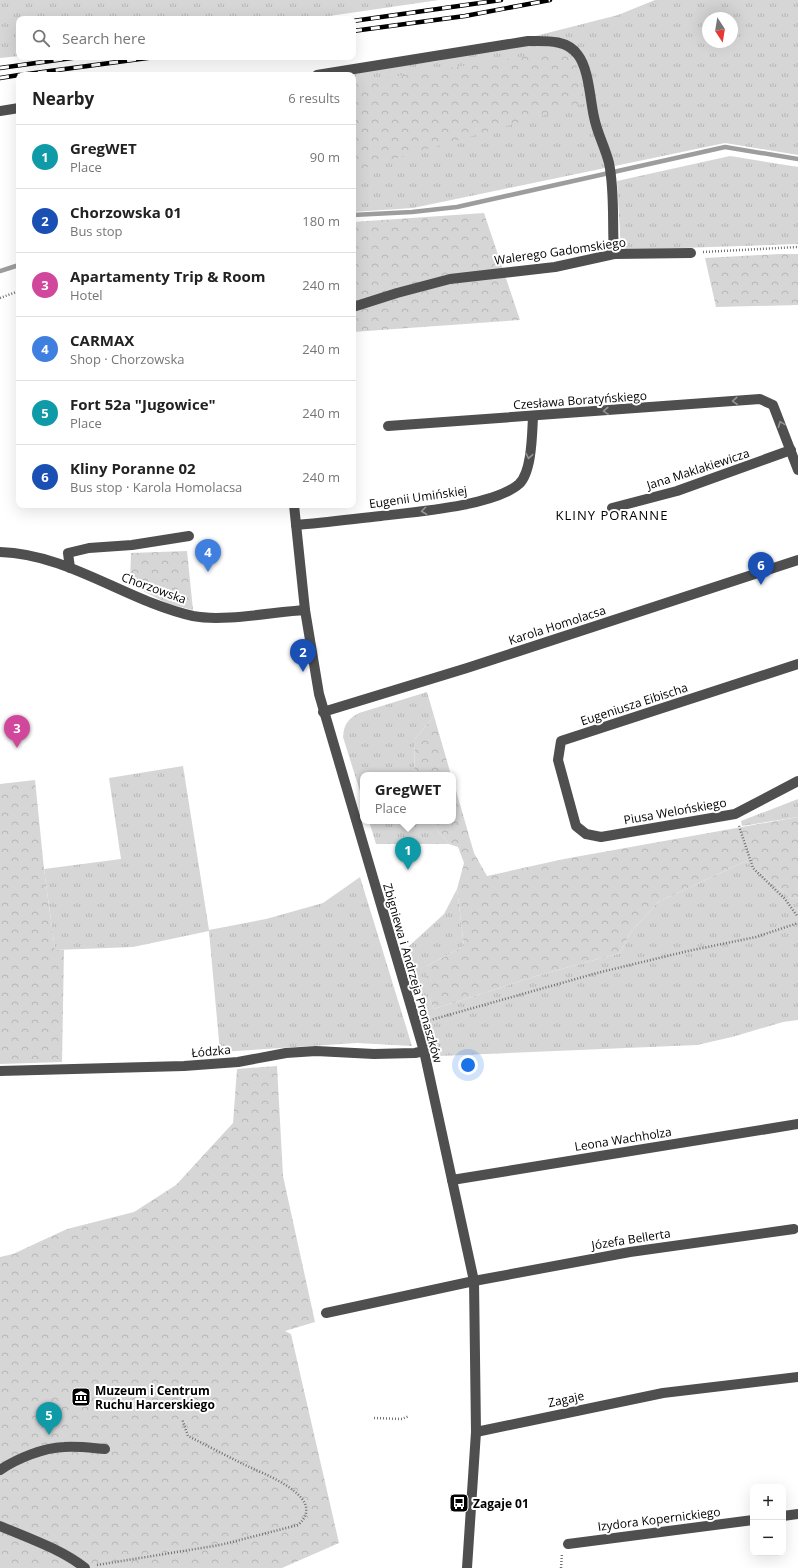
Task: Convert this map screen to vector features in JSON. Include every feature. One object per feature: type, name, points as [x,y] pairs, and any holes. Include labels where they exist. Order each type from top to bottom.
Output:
[{"type":"street","points":[[331,72],[528,41],[550,41],[566,45],[578,55],[586,74],[597,133],[606,150],[612,184],[614,254]]},
{"type":"street","points":[[0,111],[16,108]]},
{"type":"street","name":"Walerego Gadomskiego","points":[[356,306],[397,293],[450,279],[555,267],[614,254],[691,253]]},
{"type":"street","name":"Czesława Boratyńskiego","points":[[388,426],[533,417],[760,399],[773,405],[791,450]]},
{"type":"street","name":"Eugenii Umińskiej","points":[[296,526],[438,509],[467,504],[506,492],[520,484],[527,471],[531,446],[533,417]]},
{"type":"street","points":[[791,450],[798,470]]},
{"type":"street","name":"Jana Maklakiewicza","points":[[612,508],[677,491],[791,450]]},
{"type":"street","points":[[294,508],[296,526]]},
{"type":"street","name":"Zbigniewa i Andrzeja Pronaszków","points":[[296,526],[305,610],[323,712],[424,1051],[474,1281],[476,1432]]},
{"type":"street","points":[[70,568],[68,553],[89,548],[132,545],[189,536]]},
{"type":"street","name":"Chorzowska","points":[[0,552],[34,556],[70,568],[126,593],[166,608],[194,616],[218,617],[305,610]]},
{"type":"street","name":"Karola Homolacsa","points":[[323,712],[474,666],[798,560]]},
{"type":"street","name":"Eugeniusza Eibischa","points":[[576,826],[558,760],[561,741],[798,664]]},
{"type":"street","name":"Piusa Welońskiego","points":[[576,826],[586,834],[601,837],[735,814],[798,780]]},
{"type":"street","name":"Łódzka","points":[[0,1071],[184,1066],[238,1062],[286,1054],[316,1051],[374,1054],[415,1053],[424,1051]]},
{"type":"street","name":"Leona Wachholza","points":[[452,1180],[798,1124]]},
{"type":"street","name":"Józefa Bellerta","points":[[326,1313],[474,1281],[630,1252],[794,1229]]},
{"type":"street","name":"Zagaje","points":[[476,1432],[655,1394],[798,1377]]},
{"type":"street","points":[[467,1568],[476,1432]]},
{"type":"street","points":[[0,1470],[11,1463],[38,1452],[64,1447],[105,1449]]},
{"type":"street","points":[[786,1516],[798,1514]]},
{"type":"street","name":"Izydora Kopernickiego","points":[[568,1544],[750,1520]]},
{"type":"street","points":[[0,1526],[38,1542],[85,1568]]},
{"type":"path","points":[[691,253],[798,247]]},
{"type":"path","points":[[0,298],[16,292]]},
{"type":"path","points":[[735,814],[753,868],[785,899],[798,917]]},
{"type":"path","points":[[426,1021],[597,974],[688,951],[756,937],[798,923]]},
{"type":"path","points":[[374,1418],[402,1419],[409,1416]]},
{"type":"path","points":[[85,1568],[220,1545],[298,1525],[305,1519],[307,1510],[305,1502],[295,1491],[279,1480],[188,1436],[182,1419]]},
{"type":"green space","points":[[0,0],[439,0],[330,16],[16,16],[16,56],[0,58]]},
{"type":"green space","points":[[655,0],[798,0],[798,155],[725,143],[413,208],[356,212],[356,72],[351,72],[438,61],[618,15]]},
{"type":"green space","points":[[566,50],[577,67],[585,103],[360,169],[356,168],[356,83]]},
{"type":"green space","points":[[730,156],[798,167],[798,244],[621,250],[617,181]]},
{"type":"green space","points":[[484,213],[520,320],[356,332],[356,222]]},
{"type":"green space","points":[[798,254],[798,305],[716,307],[705,258]]},
{"type":"green space","points":[[187,551],[193,610],[168,604],[130,584],[131,553]]},
{"type":"green space","points":[[427,692],[434,716],[415,739],[414,772],[360,772],[360,791],[343,737],[347,722],[359,713]]},
{"type":"green space","points":[[434,716],[450,772],[414,772],[415,739]]},
{"type":"green space","points":[[183,766],[209,930],[266,919],[323,903],[360,877],[412,1046],[357,1043],[220,1052],[209,931],[133,947],[55,950],[44,869],[121,859],[109,778]]},
{"type":"green space","points":[[35,780],[44,869],[55,950],[64,950],[62,1062],[0,1064],[0,784]]},
{"type":"green space","points":[[456,790],[474,853],[487,876],[564,859],[798,817],[798,897],[792,899],[746,861],[658,902],[630,933],[620,953],[536,976],[434,1009],[427,993],[427,966],[464,946],[457,889],[464,863],[458,847],[449,844],[432,824],[456,824]]},
{"type":"green space","points":[[798,799],[798,817],[742,826],[741,821]]},
{"type":"green space","points":[[370,824],[432,824],[449,844],[376,844]]},
{"type":"green space","points":[[746,861],[792,899],[798,897],[798,1020],[783,1022],[732,1037],[697,1045],[440,1056],[436,1047],[408,947],[444,914],[457,889],[464,946],[427,966],[427,993],[434,1009],[536,976],[620,953],[630,933],[658,902]]},
{"type":"green space","points":[[277,1066],[283,1176],[315,1322],[285,1331],[291,1334],[339,1543],[282,1568],[0,1568],[0,1257],[13,1254],[67,1229],[134,1212],[176,1185],[233,1123],[237,1069]]},
{"type":"waterway","points":[[356,215],[412,212],[457,207],[725,147],[798,159]]},
{"type":"waterway","points":[[0,271],[16,266]]},
{"type":"railway","points":[[356,21],[501,0]]},
{"type":"railway","points":[[356,31],[465,16],[550,0]]},
{"type":"railway","points":[[0,68],[57,60]]},
{"type":"railway","points":[[42,72],[132,60]]},
{"type":"railway","points":[[0,78],[16,75]]},
{"type":"place","name":"CARMAX","points":[[208,572]]},
{"type":"place","name":"Kliny Poranne 02","points":[[761,585]]},
{"type":"place","name":"Chorzowska 01","points":[[303,672]]},
{"type":"place","name":"Apartamenty Trip & Room","points":[[17,748]]},
{"type":"place","name":"GregWET","points":[[408,870]]},
{"type":"place","name":"Muzeum i Centrum Ruchu Harcerskiego","points":[[81,1397]]},
{"type":"place","name":"Fort 52a \"Jugowice\"","points":[[49,1435]]},
{"type":"place","name":"Zagaje 01","points":[[459,1503]]},
{"type":"district","name":"KLINY PORANNE","points":[[612,515]]}]
